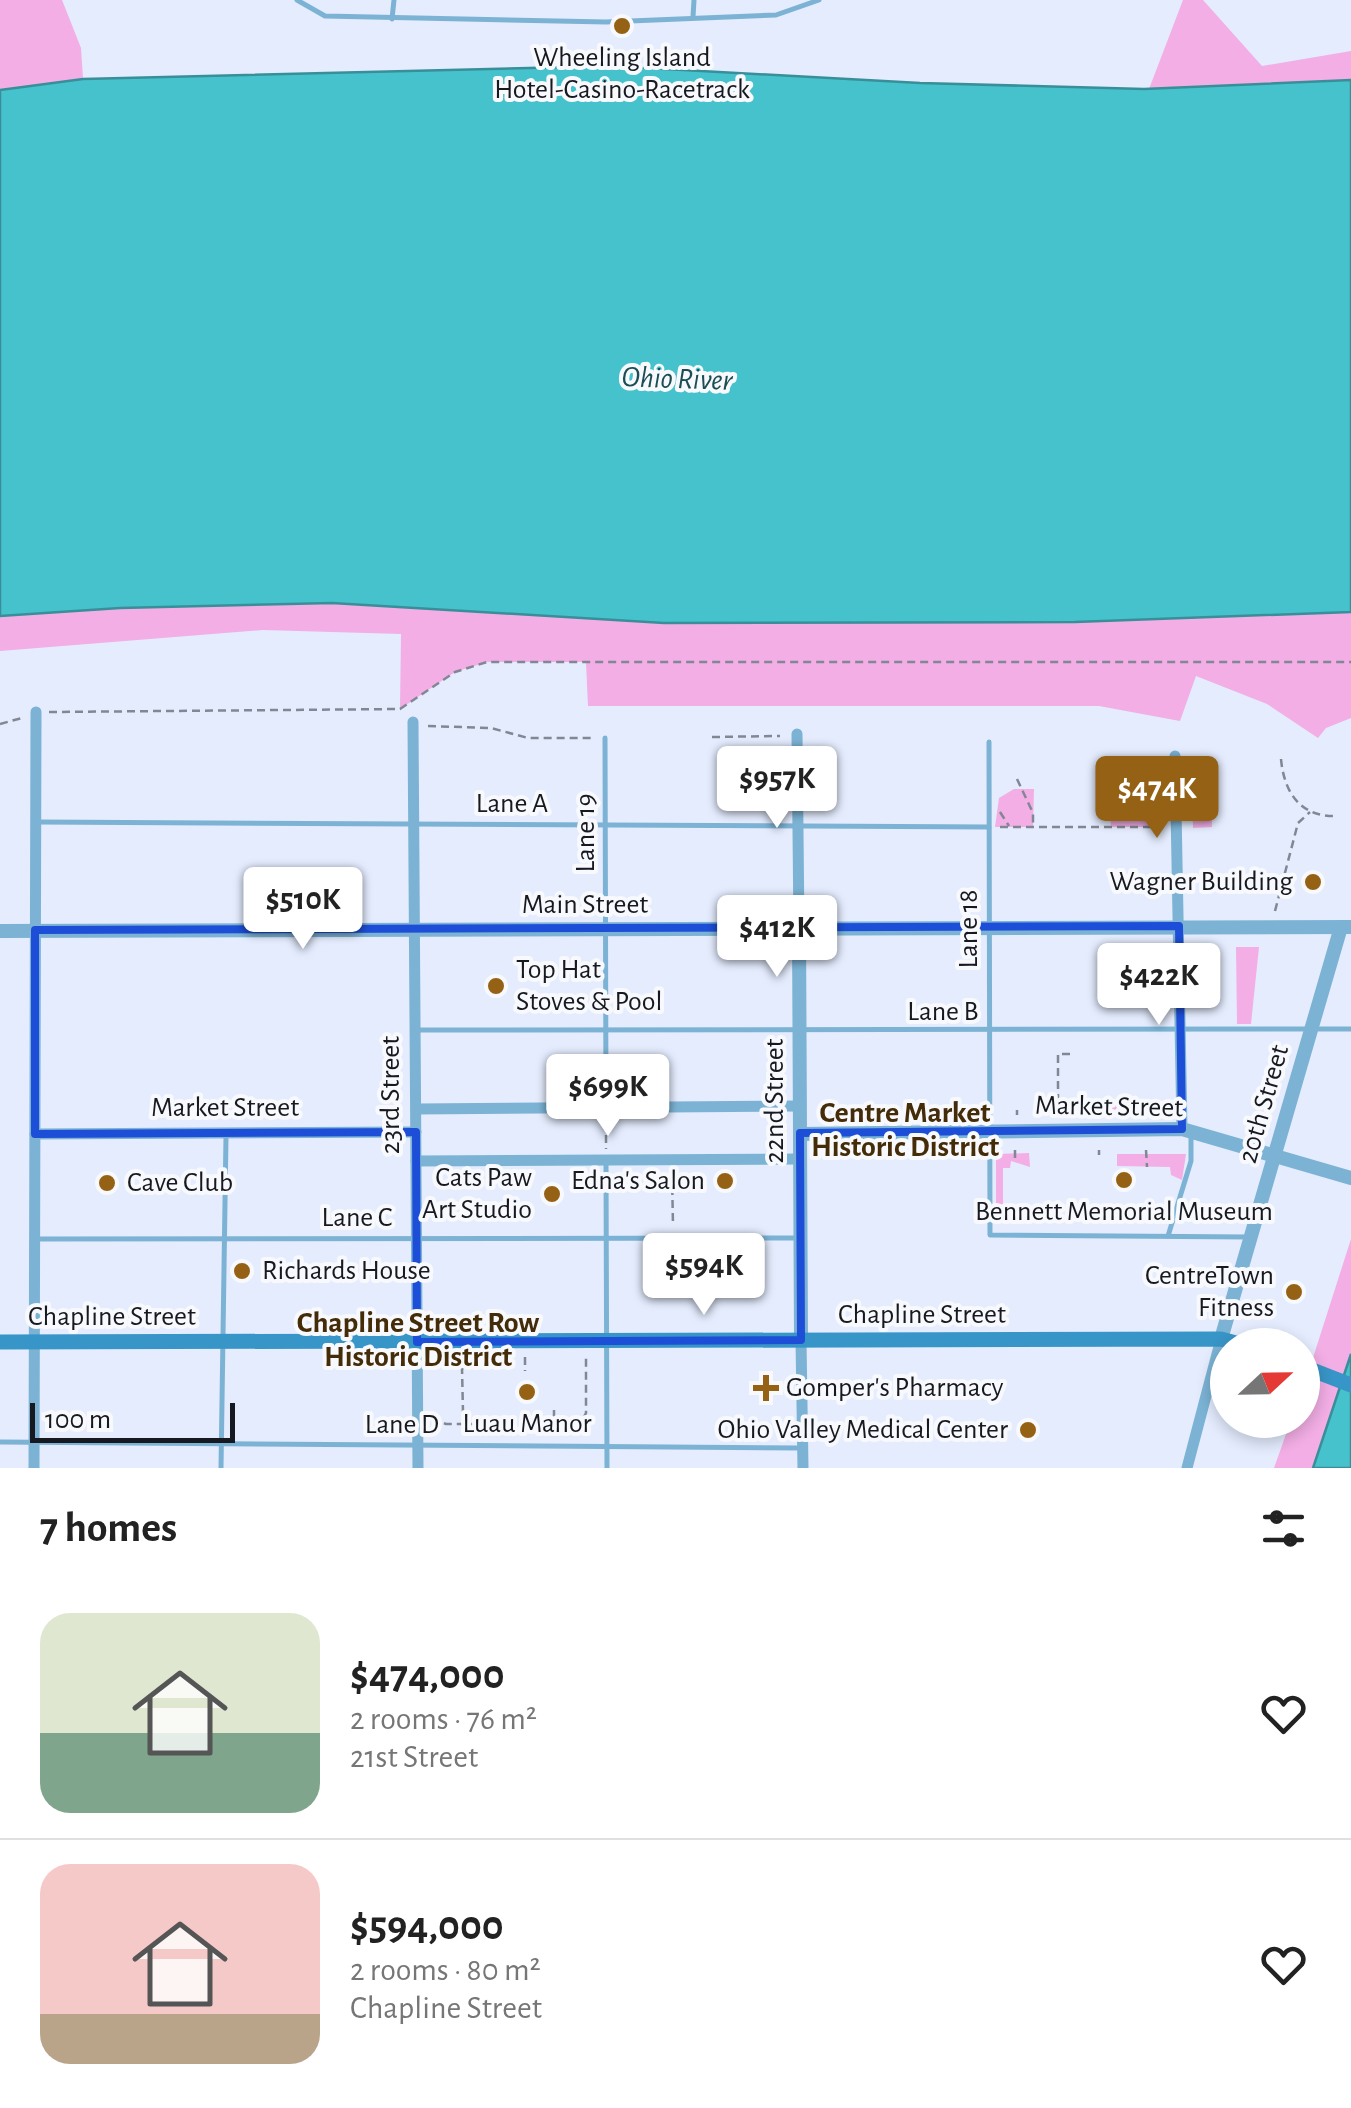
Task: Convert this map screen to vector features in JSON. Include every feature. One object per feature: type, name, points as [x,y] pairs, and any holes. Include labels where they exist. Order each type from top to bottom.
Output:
[{"type":"main road","name":"Chapline Street","points":[[0,1342],[1210,1340]]},
{"type":"main road","points":[[1320,1373],[1351,1385]]},
{"type":"street","points":[[34,1468],[36,712]]},
{"type":"street","name":"23rd Street","points":[[414,724],[418,1468]]},
{"type":"street","name":"22nd Street","points":[[797,734],[803,1468]]},
{"type":"street","points":[[1175,756],[1180,1030],[1186,1131]]},
{"type":"street","name":"Main Street","points":[[0,931],[1346,928]]},
{"type":"street","name":"20th Street","points":[[1224,1328],[1311,1030],[1346,928]]},
{"type":"street","points":[[416,1109],[800,1106]]},
{"type":"street","name":"Market Street","points":[[800,1134],[1186,1131],[1276,1153],[1351,1178]]},
{"type":"street","name":"Market Street","points":[[35,1134],[416,1132]]},
{"type":"street","points":[[416,1161],[800,1159]]},
{"type":"street","name":"20th Street","points":[[1187,1468],[1210,1381]]},
{"type":"lane","points":[[296,0],[325,16],[392,20],[776,15],[819,0]]},
{"type":"lane","points":[[392,20],[394,0]]},
{"type":"lane","points":[[693,18],[694,0]]},
{"type":"lane","name":"Lane 19","points":[[605,738],[606,1108]]},
{"type":"lane","name":"Lane 18","points":[[988,742],[990,1236],[1168,1236]]},
{"type":"lane","name":"Lane A","points":[[36,822],[989,827]]},
{"type":"lane","name":"Lane B","points":[[416,1030],[1351,1030]]},
{"type":"lane","points":[[1186,1131],[1192,1161],[1168,1236],[1251,1236]]},
{"type":"lane","points":[[221,1468],[226,1133]]},
{"type":"lane","points":[[606,1160],[607,1468]]},
{"type":"lane","name":"Lane C","points":[[35,1239],[800,1238]]},
{"type":"lane","name":"Lane D","points":[[0,1442],[803,1448]]},
{"type":"path","points":[[0,724],[36,712],[400,709],[455,672],[488,662],[1351,662]]},
{"type":"path","points":[[414,724],[470,726],[528,738],[605,738]]},
{"type":"path","points":[[712,736],[780,736]]},
{"type":"path","points":[[1280,759],[1287,789],[1310,812],[1336,816]]},
{"type":"path","points":[[1018,779],[1033,813],[1033,827]]},
{"type":"path","points":[[1193,809],[1212,809]]},
{"type":"path","points":[[989,810],[1004,816],[1010,826]]},
{"type":"path","points":[[1274,911],[1298,824],[1310,812]]},
{"type":"path","points":[[1144,813],[1144,827]]},
{"type":"path","points":[[989,827],[1162,827]]},
{"type":"path","points":[[1058,1115],[1058,1054],[1072,1054]]},
{"type":"path","points":[[606,1108],[606,1160]]},
{"type":"path","points":[[1015,1150],[1016,1161]]},
{"type":"path","points":[[1146,1150],[1147,1166]]},
{"type":"path","points":[[672,1168],[673,1238]]},
{"type":"path","points":[[525,1356],[525,1371]]},
{"type":"path","points":[[432,1418],[446,1424],[580,1424],[586,1413],[586,1356]]},
{"type":"path","points":[[468,1424],[468,1412],[462,1412],[462,1368],[484,1368],[484,1357]]},
{"type":"path","points":[[526,1410],[526,1424]]},
{"type":"path","points":[[554,1410],[554,1424]]},
{"type":"highlighted area","points":[[1179,926],[1182,1129],[800,1133],[801,1340],[417,1342],[416,1132],[35,1134],[35,930]]},
{"type":"shaded area","points":[[0,0],[62,0],[81,48],[83,79],[0,90]]},
{"type":"shaded area","points":[[1183,0],[1203,0],[1262,66],[1351,51],[1351,80],[1149,89]]},
{"type":"shaded area","points":[[332,603],[664,623],[1075,622],[1351,612],[1351,718],[1326,728],[1318,738],[1267,704],[1196,676],[1180,721],[1099,706],[588,706],[586,662],[487,662],[455,672],[400,709],[401,634],[263,630],[0,651],[0,616],[120,608]]},
{"type":"shaded area","points":[[1014,789],[1034,789],[1033,827],[995,827],[999,798]]},
{"type":"shaded area","points":[[1192,791],[1211,791],[1212,827],[1193,828]]},
{"type":"shaded area","points":[[1110,813],[1162,813],[1162,827],[1111,827]]},
{"type":"shaded area","points":[[1236,947],[1259,947],[1251,1024],[1237,1024]]},
{"type":"shaded area","points":[[1115,1100],[1122,1100],[1123,1115],[1075,1115],[1075,1107],[1115,1107]]},
{"type":"shaded area","points":[[1029,1153],[1030,1167],[1011,1161],[1010,1168],[1003,1168],[1003,1215],[996,1215],[996,1154]]},
{"type":"shaded area","points":[[1117,1154],[1186,1154],[1182,1180],[1171,1175],[1170,1167],[1117,1166]]},
{"type":"shaded area","points":[[1351,1239],[1351,1354],[1313,1468],[1274,1468],[1285,1438],[1320,1438],[1320,1336]]},
{"type":"water","name":"Ohio River","points":[[611,66],[920,83],[1144,89],[1351,80],[1351,612],[1075,622],[664,623],[332,603],[120,608],[0,616],[0,90],[83,79]]},
{"type":"water","points":[[1351,1354],[1351,1468],[1313,1468]]},
{"type":"place","name":"Wheeling Island Hotel-Casino-Racetrack","points":[[622,26]]},
{"type":"place","name":"Wagner Building","points":[[1313,882]]},
{"type":"place","name":"Top Hat Stoves & Pool","points":[[496,986]]},
{"type":"place","name":"Bennett Memorial Museum","points":[[1124,1180]]},
{"type":"place","name":"Edna's Salon","points":[[725,1181]]},
{"type":"place","name":"Cave Club","points":[[107,1183]]},
{"type":"place","name":"Cats Paw Art Studio","points":[[552,1194]]},
{"type":"place","name":"Richards House","points":[[242,1271]]},
{"type":"place","name":"CentreTown Fitness","points":[[1294,1292]]},
{"type":"place","name":"Gomper's Pharmacy","points":[[766,1388]]},
{"type":"place","name":"Luau Manor","points":[[527,1392]]},
{"type":"place","name":"Ohio Valley Medical Center","points":[[1028,1430]]},
{"type":"district","name":"Centre Market Historic District","points":[[905,1130]]},
{"type":"district","name":"Chapline Street Row Historic District","points":[[418,1340]]}]
